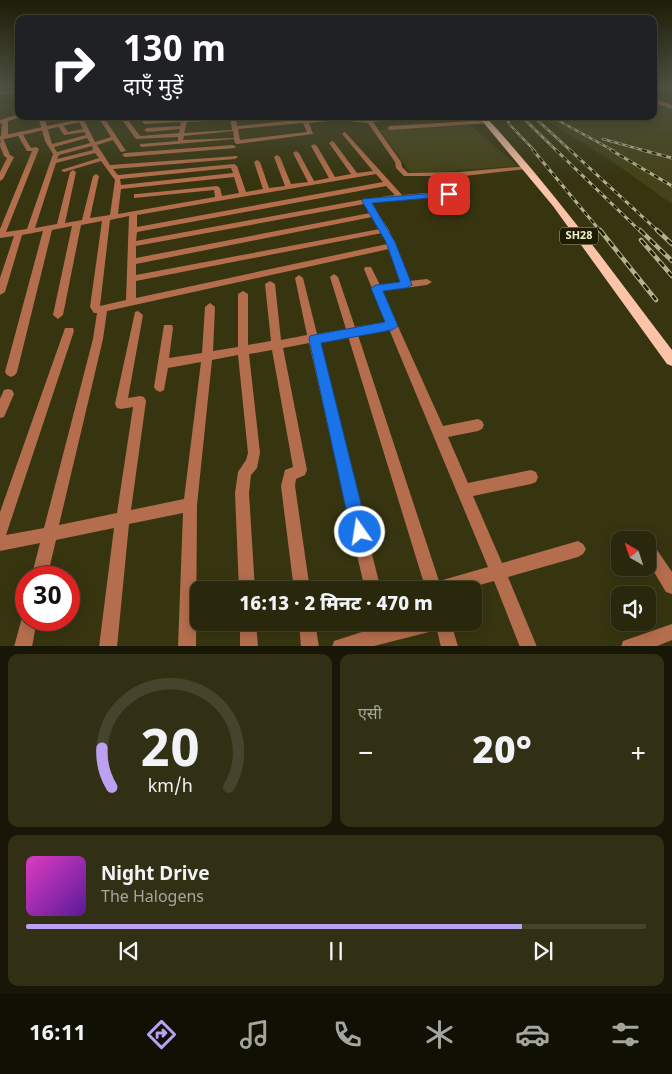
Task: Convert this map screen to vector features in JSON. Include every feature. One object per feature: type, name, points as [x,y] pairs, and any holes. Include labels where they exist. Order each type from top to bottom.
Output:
[{"type":"main road","name":"SH28","points":[[485,120],[508,144],[526,167],[672,360]]},
{"type":"street","points":[[42,120],[50,146],[56,154]]},
{"type":"street","points":[[61,120],[66,134],[86,130]]},
{"type":"street","points":[[0,179],[11,157],[7,156],[2,138],[3,121],[43,129],[83,120],[97,151],[117,177],[118,187],[110,217],[95,307],[97,310],[392,246]]},
{"type":"street","points":[[105,120],[124,153],[178,152],[233,147]]},
{"type":"street","points":[[125,120],[138,138],[278,124],[286,120]]},
{"type":"street","points":[[145,122],[165,120]]},
{"type":"street","points":[[168,197],[185,120]]},
{"type":"street","points":[[147,130],[183,127],[224,120]]},
{"type":"street","points":[[230,120],[237,142],[311,133],[309,120]]},
{"type":"street","points":[[263,120],[264,125]]},
{"type":"street","points":[[368,120],[398,162],[399,168],[406,175],[460,174],[526,167]]},
{"type":"street","points":[[464,120],[467,123]]},
{"type":"street","points":[[390,128],[467,123],[480,120]]},
{"type":"street","points":[[278,124],[283,136]]},
{"type":"street","points":[[2,138],[21,125]]},
{"type":"street","points":[[0,236],[36,149],[29,150],[21,125]]},
{"type":"street","points":[[255,126],[259,140]]},
{"type":"street","points":[[345,134],[400,197]]},
{"type":"street","points":[[50,146],[89,136]]},
{"type":"street","points":[[56,154],[115,138]]},
{"type":"street","points":[[142,145],[231,139]]},
{"type":"street","points":[[332,143],[355,176]]},
{"type":"street","points":[[314,146],[333,179]]},
{"type":"street","points":[[53,162],[97,151]]},
{"type":"street","points":[[296,153],[312,183]]},
{"type":"street","points":[[30,231],[56,154]]},
{"type":"street","points":[[109,167],[235,157]]},
{"type":"street","points":[[277,157],[289,187]]},
{"type":"street","points":[[64,170],[103,159]]},
{"type":"street","points":[[257,162],[267,191]]},
{"type":"street","points":[[117,177],[234,166],[243,195]]},
{"type":"street","points":[[60,226],[73,172]]},
{"type":"street","points":[[0,236],[377,172]]},
{"type":"street","points":[[133,244],[366,201],[466,193],[460,174]]},
{"type":"street","points":[[118,187],[237,175]]},
{"type":"street","points":[[58,315],[96,176]]},
{"type":"street","points":[[132,230],[389,183]]},
{"type":"street","points":[[137,196],[168,197],[218,188],[218,199]]},
{"type":"street","points":[[366,201],[385,230],[406,285]]},
{"type":"street","points":[[131,302],[133,214]]},
{"type":"street","points":[[132,262],[374,214]]},
{"type":"street","points":[[11,372],[48,228]]},
{"type":"street","points":[[132,279],[385,230]]},
{"type":"street","points":[[0,292],[19,233]]},
{"type":"street","points":[[368,269],[440,433],[463,492],[529,646]]},
{"type":"street","points":[[334,276],[431,581]]},
{"type":"street","points":[[299,278],[371,581]]},
{"type":"street","points":[[376,288],[427,282]]},
{"type":"street","points":[[270,284],[277,346],[300,470],[290,475],[288,486],[301,581]]},
{"type":"street","points":[[243,294],[243,351],[254,453],[252,463],[245,472],[242,493],[247,581]]},
{"type":"street","points":[[187,646],[190,505],[207,356],[210,306]]},
{"type":"street","points":[[42,566],[98,339],[103,309]]},
{"type":"street","points":[[108,646],[123,517],[140,400],[121,404],[138,315]]},
{"type":"street","points":[[163,364],[392,326]]},
{"type":"street","points":[[160,387],[168,328]]},
{"type":"street","points":[[0,533],[69,331]]},
{"type":"street","points":[[0,413],[8,394]]},
{"type":"street","points":[[440,433],[478,425]]},
{"type":"street","points":[[463,492],[531,477]]},
{"type":"street","points":[[0,544],[48,535],[123,517],[190,505]]},
{"type":"street","points":[[466,581],[578,549]]},
{"type":"street","points":[[656,562],[672,586]]},
{"type":"street","points":[[23,646],[26,631]]},
{"type":"street","points":[[248,631],[249,646]]},
{"type":"street","points":[[308,631],[310,646]]},
{"type":"street","points":[[340,646],[375,631]]},
{"type":"street","points":[[446,631],[450,646]]},
{"type":"street","points":[[629,646],[672,632]]},
{"type":"shaded area","points":[[657,118],[672,118],[672,204],[613,162],[546,120],[657,120]]},
{"type":"shaded area","points":[[469,124],[518,166],[426,173],[410,172],[380,130]]},
{"type":"railway","points":[[507,120],[535,151]]},
{"type":"railway","points":[[525,120],[557,151]]},
{"type":"railway","points":[[537,120],[571,151]]},
{"type":"railway","points":[[557,120],[614,151]]},
{"type":"railway","points":[[603,139],[646,151]]},
{"type":"railway","points":[[533,150],[601,232]]},
{"type":"railway","points":[[556,150],[641,232]]},
{"type":"railway","points":[[570,150],[659,232]]},
{"type":"railway","points":[[611,150],[672,186]]},
{"type":"railway","points":[[642,150],[672,158]]},
{"type":"railway","points":[[600,230],[656,300]]},
{"type":"railway","points":[[640,230],[672,261]]},
{"type":"railway","points":[[657,230],[672,244]]},
{"type":"railway","points":[[641,240],[672,276]]},
{"type":"route","points":[[360,532],[314,339],[392,326],[376,288],[406,285],[391,242],[366,201],[449,194]]}]
